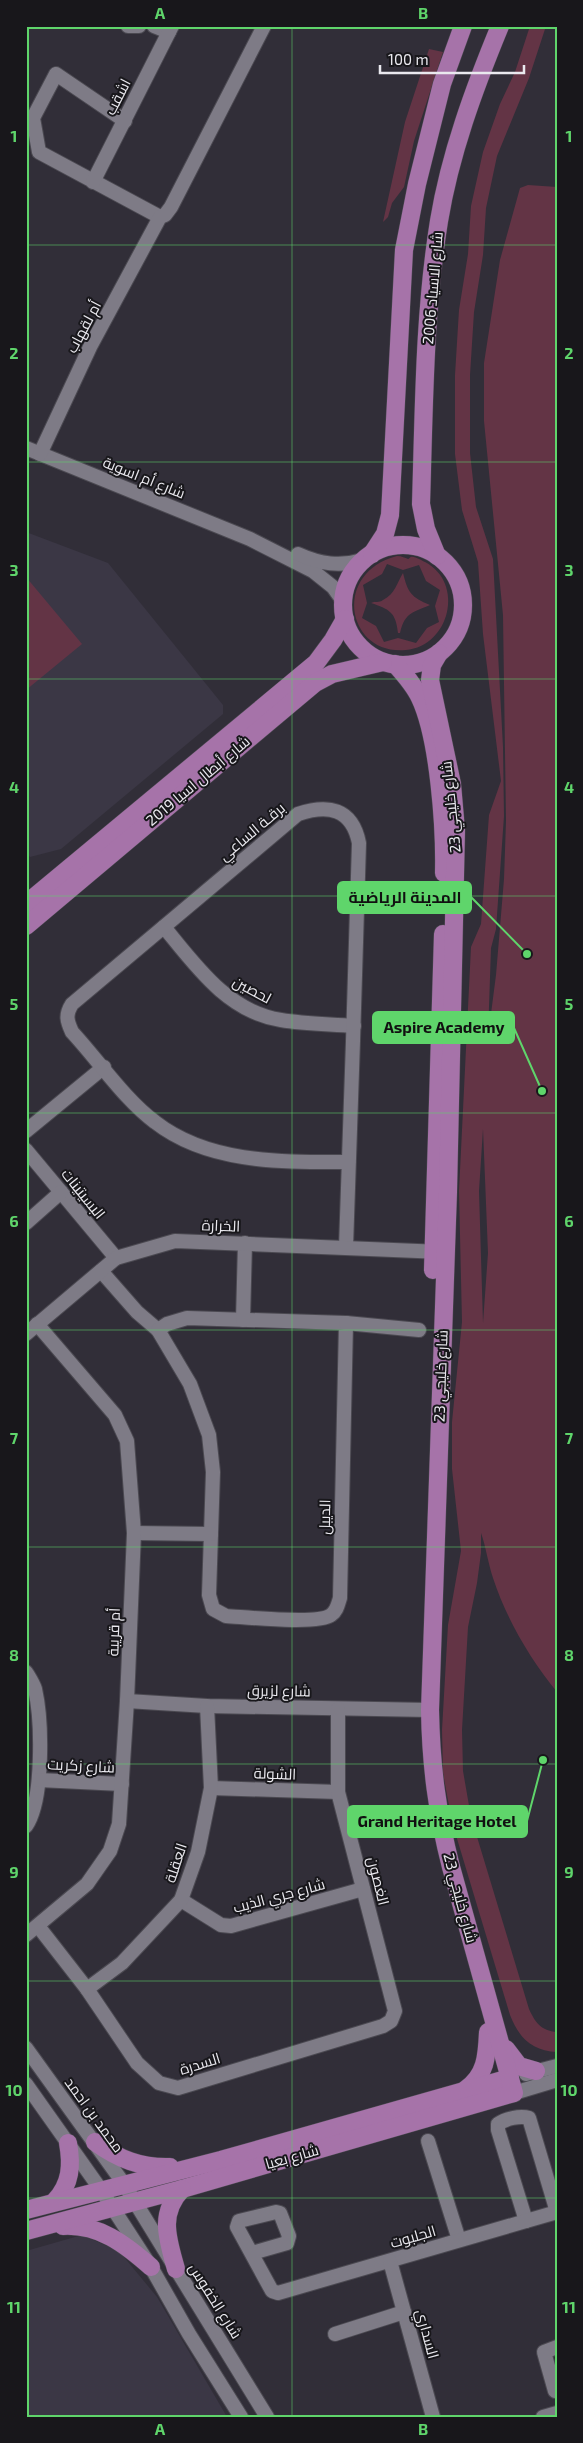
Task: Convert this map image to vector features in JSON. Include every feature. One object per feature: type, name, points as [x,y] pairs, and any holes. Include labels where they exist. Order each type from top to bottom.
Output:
[{"type":"main road","name":"شارع الاسياد 2006","points":[[368,557],[385,534],[390,515],[404,250],[417,184],[442,84],[464,26]]},
{"type":"main road","name":"شارع الاسياد 2006","points":[[437,556],[426,529],[421,504],[432,280],[439,220],[446,188],[473,93],[500,26]]},
{"type":"main road","points":[[405,545],[422,548],[437,556],[454,574],[462,600],[458,628],[448,644],[439,653],[418,663],[389,663],[359,645],[345,619],[343,601],[347,583],[368,557],[388,547],[405,545]]},
{"type":"main road","name":"شارع أبطال اسيا 2019","points":[[26,904],[316,663],[333,640],[345,619]]},
{"type":"main road","name":"شارع خليجي 23","points":[[439,653],[432,665],[430,680],[452,784],[456,830],[449,930],[425,1711],[435,1794],[459,1917],[507,2087]]},
{"type":"main road","name":"شارع خليجي 23","points":[[389,663],[414,687],[421,700],[434,752],[442,808],[449,930]]},
{"type":"main road","name":"شارع أبطال اسيا 2019","points":[[26,926],[315,683],[332,674],[389,663]]},
{"type":"main road","points":[[493,2033],[519,2066],[536,2072]]},
{"type":"main road","points":[[460,2093],[470,2087],[483,2072],[493,2033]]},
{"type":"main road","name":"شارع بعيا","points":[[26,2210],[55,2201],[198,2166],[460,2093],[507,2087]]},
{"type":"main road","name":"شارع بعيا","points":[[33,2229],[182,2189],[507,2087]]},
{"type":"main road","points":[[95,2142],[113,2155],[136,2164],[160,2168],[198,2166]]},
{"type":"main road","points":[[55,2201],[64,2192],[69,2180],[70,2156],[68,2143]]},
{"type":"main road","points":[[176,2269],[166,2223],[170,2204],[182,2189]]},
{"type":"main road","points":[[33,2229],[82,2226],[118,2239],[151,2267]]},
{"type":"street","points":[[128,26],[139,26]]},
{"type":"street","points":[[154,26],[170,29]]},
{"type":"street","name":"أم لقهاب","points":[[40,454],[90,347],[160,217],[165,215],[171,207],[264,26]]},
{"type":"street","name":"اشقب","points":[[93,182],[170,29]]},
{"type":"street","points":[[124,121],[56,74],[33,118],[39,152],[160,217]]},
{"type":"street","name":"شارع أم اسوية","points":[[26,448],[250,539],[313,571],[333,588],[343,601]]},
{"type":"street","name":"شارع أم اسوية","points":[[250,539],[263,541],[321,563],[338,564],[368,557]]},
{"type":"street","name":"برقـة الساعي","points":[[346,1247],[354,1026],[359,843],[356,828],[349,818],[339,812],[326,808],[312,809],[298,814],[72,1004],[67,1012],[72,1032],[130,1099],[153,1121],[170,1133],[202,1147],[261,1159],[292,1162],[349,1162]]},
{"type":"street","name":"لحصين","points":[[164,927],[214,987],[236,1002],[280,1020],[354,1026]]},
{"type":"street","points":[[26,1131],[104,1067]]},
{"type":"street","name":"البسيتينات","points":[[26,1150],[116,1258]]},
{"type":"street","points":[[26,1223],[61,1192]]},
{"type":"street","name":"الخرارة","points":[[32,1329],[116,1258],[175,1241],[439,1251]]},
{"type":"street","points":[[242,1320],[245,1243]]},
{"type":"street","name":"الديبل","points":[[101,1271],[137,1312],[158,1330],[190,1384],[209,1435],[213,1472],[209,1595],[213,1609],[226,1616],[314,1620],[330,1616],[335,1611],[340,1598],[346,1323]]},
{"type":"street","points":[[158,1330],[172,1322],[187,1318],[346,1323],[419,1330]]},
{"type":"street","name":"أم قريبة","points":[[26,1935],[87,1884],[110,1851],[119,1824],[127,1701],[134,1533],[127,1441],[115,1416],[32,1329]]},
{"type":"street","points":[[134,1533],[211,1534]]},
{"type":"street","name":"شارع زكريت","points":[[26,1672],[34,1687],[39,1720],[39,1780],[35,1806],[26,1826]]},
{"type":"street","name":"شارع لزيرق","points":[[127,1701],[207,1706],[425,1711]]},
{"type":"street","name":"العقلة","points":[[87,1989],[122,1963],[181,1900],[198,1852],[211,1788],[207,1706]]},
{"type":"street","name":"الغصون","points":[[338,1709],[338,1792],[395,2011],[391,2021],[383,2026]]},
{"type":"street","name":"شارع زكريت","points":[[39,1780],[122,1784]]},
{"type":"street","name":"الشولة","points":[[211,1788],[338,1792]]},
{"type":"street","name":"شارع جري الذيب","points":[[181,1900],[221,1926],[231,1926],[362,1889]]},
{"type":"street","name":"السدرة","points":[[38,1926],[87,1989],[137,2063],[159,2083],[178,2088],[383,2026]]},
{"type":"street","name":"محمد بن احمد","points":[[26,2048],[95,2142],[135,2202]]},
{"type":"street","name":"شارع بعيا","points":[[507,2087],[536,2072],[557,2066]]},
{"type":"street","name":"شارع بعيا","points":[[507,2087],[557,2080]]},
{"type":"street","points":[[26,2084],[101,2190],[151,2267],[241,2417]]},
{"type":"street","points":[[526,2221],[498,2130],[498,2124],[502,2121],[524,2116],[529,2118],[557,2212]]},
{"type":"street","points":[[428,2141],[459,2240]]},
{"type":"street","name":"شارع الخفوس","points":[[135,2202],[267,2417]]},
{"type":"street","name":"الجلبوت","points":[[252,2253],[272,2292],[278,2293],[557,2212]]},
{"type":"street","name":"السداري","points":[[390,2260],[433,2417]]},
{"type":"street","points":[[335,2334],[404,2312]]},
{"type":"street","points":[[555,2391],[544,2352],[557,2347]]},
{"type":"street","points":[[543,2417],[557,2413]]},
{"type":"shaded area","points":[[530,26],[546,26],[529,78],[497,156],[486,208],[483,255],[474,312],[470,375],[470,453],[476,507],[493,559],[503,747],[504,816],[496,929],[491,948],[488,1037],[496,975],[504,879],[506,821],[503,615],[484,421],[484,363],[500,260],[520,188],[528,185],[557,187],[557,1692],[537,1666],[512,1623],[498,1593],[481,1533],[481,1553],[477,1583],[468,1627],[462,1730],[463,1771],[471,1817],[529,2009],[539,2025],[547,2030],[557,2032],[557,2052],[540,2049],[528,2042],[522,2037],[510,2015],[452,1822],[443,1773],[442,1730],[448,1625],[461,1551],[452,1469],[452,1422],[462,1322],[459,1191],[471,947],[481,924],[489,815],[501,781],[483,634],[478,562],[462,510],[455,454],[455,375],[459,310],[468,254],[471,206],[483,152],[500,104],[515,72]],"holes":[[[483,1129],[488,1253],[483,1323],[479,1191]]]},
{"type":"shaded area","points":[[429,49],[443,52],[414,141],[404,187],[392,203],[388,217],[383,222],[405,122]]},
{"type":"shaded area","points":[[26,532],[108,563],[223,705],[223,714],[61,849],[30,857],[26,852]]},
{"type":"shaded area","points":[[397,556],[408,559],[414,557],[425,562],[437,572],[445,584],[448,598],[447,612],[442,626],[433,638],[421,646],[406,650],[386,648],[370,640],[360,627],[355,612],[355,595],[362,579],[376,565]],"holes":[[[387,564],[403,570],[419,565],[426,581],[440,590],[435,606],[439,622],[427,628],[416,643],[398,638],[384,642],[376,626],[362,618],[367,603],[363,585],[382,574]]]},
{"type":"shaded area","points":[[403,573],[411,594],[430,605],[411,613],[405,620],[400,633],[398,633],[391,612],[371,603],[387,598]]},
{"type":"shaded area","points":[[26,577],[82,644],[26,690]]},
{"type":"shaded area","points":[[82,2235],[119,2251],[157,2297],[227,2417],[26,2417],[26,2251]]},
{"type":"place","name":"المدينة الرياضية","points":[[527,954]]},
{"type":"place","name":"Aspire Academy","points":[[542,1091]]},
{"type":"place","name":"Grand Heritage Hotel","points":[[543,1760]]}]
